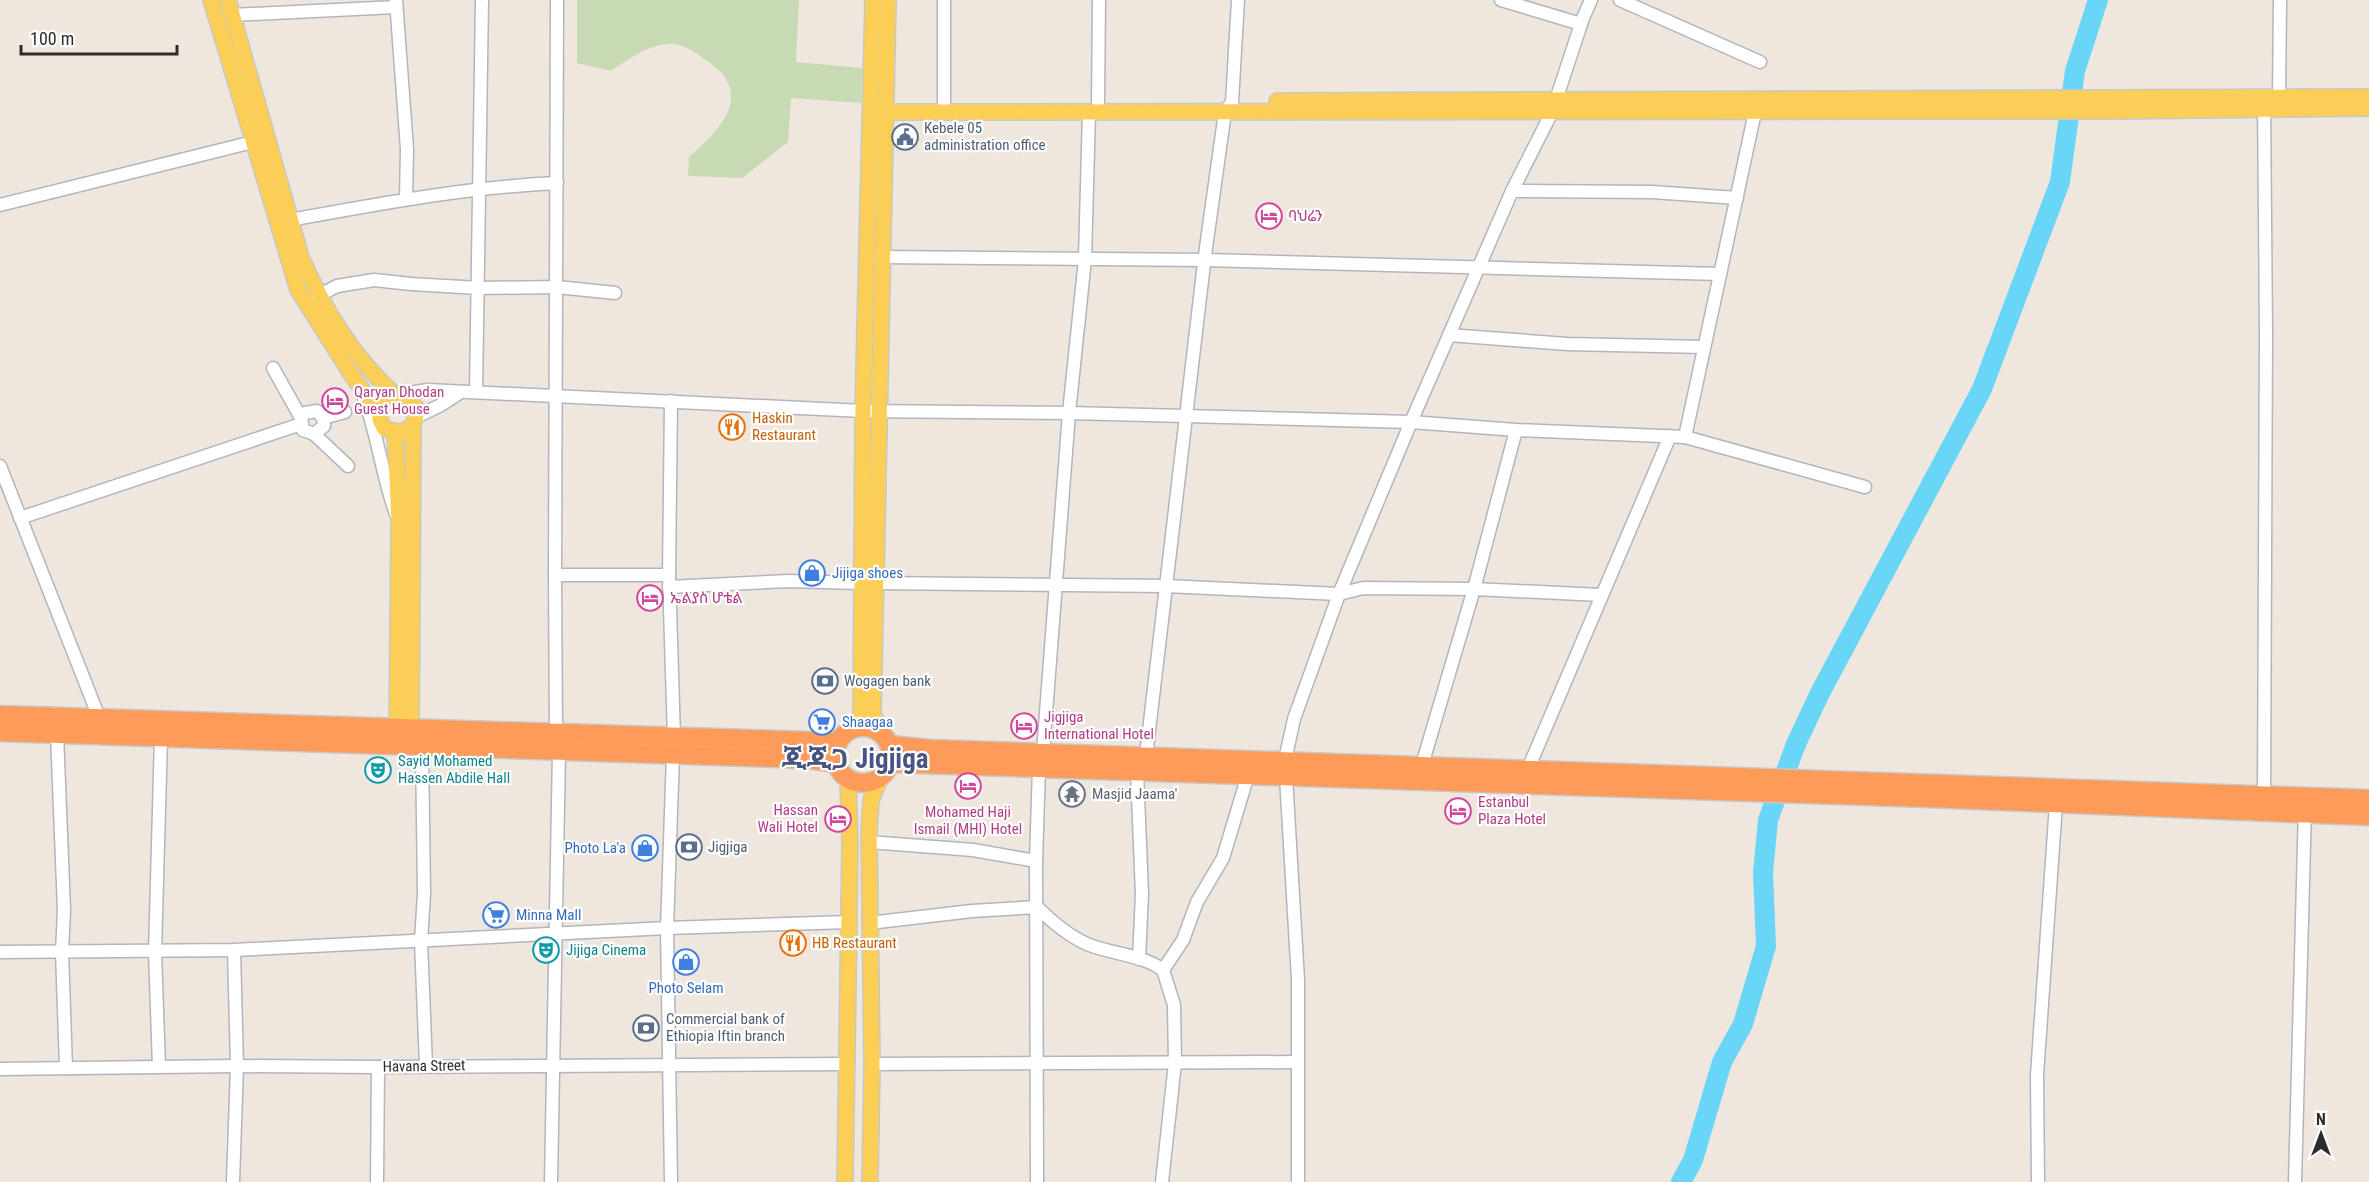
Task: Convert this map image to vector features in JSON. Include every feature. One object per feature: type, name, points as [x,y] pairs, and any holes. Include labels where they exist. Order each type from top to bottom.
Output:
[{"type":"highway","points":[[0,715],[99,718],[408,739]]},
{"type":"highway","points":[[1041,760],[886,770],[867,783],[859,783],[848,778],[840,770],[835,756],[838,742],[853,729],[871,728],[886,739],[930,749],[1041,760],[1728,784],[2264,795],[2369,816]]},
{"type":"highway","points":[[0,732],[161,738],[558,742],[673,747],[836,763]]},
{"type":"highway","points":[[886,739],[886,770]]},
{"type":"highway","points":[[673,747],[838,742]]},
{"type":"highway","points":[[1141,763],[1248,775],[1286,768],[1422,765],[1528,769],[1728,784]]},
{"type":"highway","points":[[1809,786],[2056,804],[2305,805],[2369,799]]},
{"type":"main road","points":[[211,0],[298,290],[378,411]]},
{"type":"main road","points":[[870,411],[881,258],[873,0]]},
{"type":"main road","points":[[853,729],[861,715],[867,583],[878,107],[888,0]]},
{"type":"main road","points":[[230,7],[301,257],[318,296],[362,363],[397,394],[411,400],[417,411],[414,421],[408,739]]},
{"type":"main road","points":[[878,107],[1998,105],[2269,101],[2369,97]]},
{"type":"main road","points":[[2269,101],[2369,108]]},
{"type":"main road","points":[[878,107],[944,103],[1093,107]]},
{"type":"main road","points":[[1554,106],[1755,112],[1998,105]]},
{"type":"main road","points":[[397,394],[383,400],[378,411],[378,417],[384,428],[395,433],[405,431],[414,421]]},
{"type":"main road","points":[[395,433],[408,739]]},
{"type":"main road","points":[[867,583],[873,714],[886,739]]},
{"type":"main road","points":[[870,1182],[872,1064],[869,842],[871,800],[886,770]]},
{"type":"main road","points":[[845,1182],[850,799],[848,778]]},
{"type":"street","points":[[476,392],[482,0]]},
{"type":"street","points":[[551,1182],[558,742],[555,575],[557,0]]},
{"type":"street","points":[[944,0],[944,103]]},
{"type":"street","points":[[1037,1182],[1036,861],[1041,760],[1085,259],[1099,0]]},
{"type":"street","points":[[1139,959],[1142,894],[1141,763],[1166,586],[1205,260],[1229,107],[1238,0]]},
{"type":"street","points":[[1501,0],[1582,21]]},
{"type":"street","points":[[1578,0],[1582,21]]},
{"type":"street","points":[[1298,1182],[1298,980],[1286,768],[1294,719],[1339,594],[1411,422],[1512,191],[1554,106],[1591,0]]},
{"type":"street","points":[[1620,0],[1760,62]]},
{"type":"street","points":[[2264,795],[2269,101],[2280,0]]},
{"type":"street","points":[[230,7],[396,3],[406,149],[405,199]]},
{"type":"street","points":[[1685,437],[1755,112]]},
{"type":"street","points":[[0,205],[253,142]]},
{"type":"street","points":[[290,220],[480,188],[557,183]]},
{"type":"street","points":[[1512,191],[1652,192],[1737,198]]},
{"type":"street","points":[[881,258],[1205,260],[1720,274]]},
{"type":"street","points":[[318,296],[336,286],[374,280],[479,288],[557,287],[615,293]]},
{"type":"street","points":[[1449,335],[1567,344],[1704,347]]},
{"type":"street","points":[[273,368],[301,421],[303,430],[314,434],[348,466]]},
{"type":"street","points":[[361,388],[374,424],[387,490],[399,522]]},
{"type":"street","points":[[397,394],[428,390],[870,411],[1070,413],[1411,422],[1516,430],[1670,436],[1685,437],[1865,487]]},
{"type":"street","points":[[414,421],[461,392]]},
{"type":"street","points":[[670,401],[669,581],[673,747],[667,928],[670,1182]]},
{"type":"street","points":[[20,518],[301,421],[310,411],[317,411],[323,418],[324,426],[314,434]]},
{"type":"street","points":[[323,418],[345,412]]},
{"type":"street","points":[[1422,765],[1474,589],[1516,430]]},
{"type":"street","points":[[1528,769],[1670,436]]},
{"type":"street","points":[[0,466],[106,736]]},
{"type":"street","points":[[555,575],[669,581],[1166,586],[1339,594],[1363,588],[1474,589],[1601,595]]},
{"type":"street","points":[[57,734],[64,910],[62,952],[66,1068]]},
{"type":"street","points":[[159,1067],[155,952],[161,738]]},
{"type":"street","points":[[408,739],[424,894],[421,941],[426,1066]]},
{"type":"street","points":[[1163,970],[1183,940],[1197,902],[1223,858],[1248,775]]},
{"type":"street","points":[[2038,1182],[2037,1075],[2056,804]]},
{"type":"street","points":[[2295,1182],[2305,805]]},
{"type":"street","points":[[869,842],[973,850],[1036,861]]},
{"type":"street","points":[[869,923],[972,911],[1037,908],[1067,933],[1088,944],[1139,959],[1163,970],[1174,1005],[1175,1063],[1162,1182]]},
{"type":"street","points":[[0,952],[234,950],[667,928],[849,922]]},
{"type":"street","points":[[233,1182],[237,1066],[234,950]]},
{"type":"street","points":[[872,1064],[1297,1062]]},
{"type":"street","name":"Havana Street","points":[[0,1069],[848,1064]]},
{"type":"street","points":[[377,1182],[378,1067]]},
{"type":"green space","points":[[577,0],[799,0],[796,62],[862,68],[861,103],[791,98],[788,142],[742,178],[688,176],[689,157],[713,134],[729,109],[731,96],[728,84],[719,71],[703,58],[687,48],[674,44],[646,50],[611,71],[577,63]]},
{"type":"waterway","points":[[1681,1182],[1693,1160],[1722,1062],[1743,1024],[1766,946],[1763,873],[1768,820],[1796,744],[1820,693],[1982,389],[2060,182],[2075,71],[2098,0]]},
{"type":"place","name":"Kebele 05 administration office","points":[[905,137]]},
{"type":"place","name":"ባህሬን","points":[[1269,216]]},
{"type":"place","name":"Qaryan Dhodan Guest House","points":[[335,401]]},
{"type":"place","name":"Haskin Restaurant","points":[[732,427]]},
{"type":"place","name":"Jijiga shoes","points":[[812,573]]},
{"type":"place","name":"ኤልያስ ሆቴል","points":[[650,598]]},
{"type":"place","name":"Wogagen bank","points":[[825,681]]},
{"type":"place","name":"Shaagaa","points":[[822,722]]},
{"type":"place","name":"Jigjiga International Hotel","points":[[1024,726]]},
{"type":"place","name":"Sayid Mohamed Hassen Abdile Hall","points":[[378,770]]},
{"type":"place","name":"Mohamed Haji Ismail (MHI) Hotel","points":[[968,786]]},
{"type":"place","name":"Masjid Jaama'","points":[[1072,794]]},
{"type":"place","name":"Estanbul Plaza Hotel","points":[[1458,811]]},
{"type":"place","name":"Hassan Wali Hotel","points":[[838,819]]},
{"type":"place","name":"Jigjiga","points":[[689,847]]},
{"type":"place","name":"Photo La'a","points":[[645,848]]},
{"type":"place","name":"Minna Mall","points":[[496,915]]},
{"type":"place","name":"HB Restaurant","points":[[793,943]]},
{"type":"place","name":"Jijiga Cinema","points":[[546,950]]},
{"type":"place","name":"Photo Selam","points":[[686,962]]},
{"type":"place","name":"Commercial bank of Ethiopia Iftin branch","points":[[646,1028]]},
{"type":"district","name":"ጂጂጋ Jigjiga","points":[[855,759]]}]
